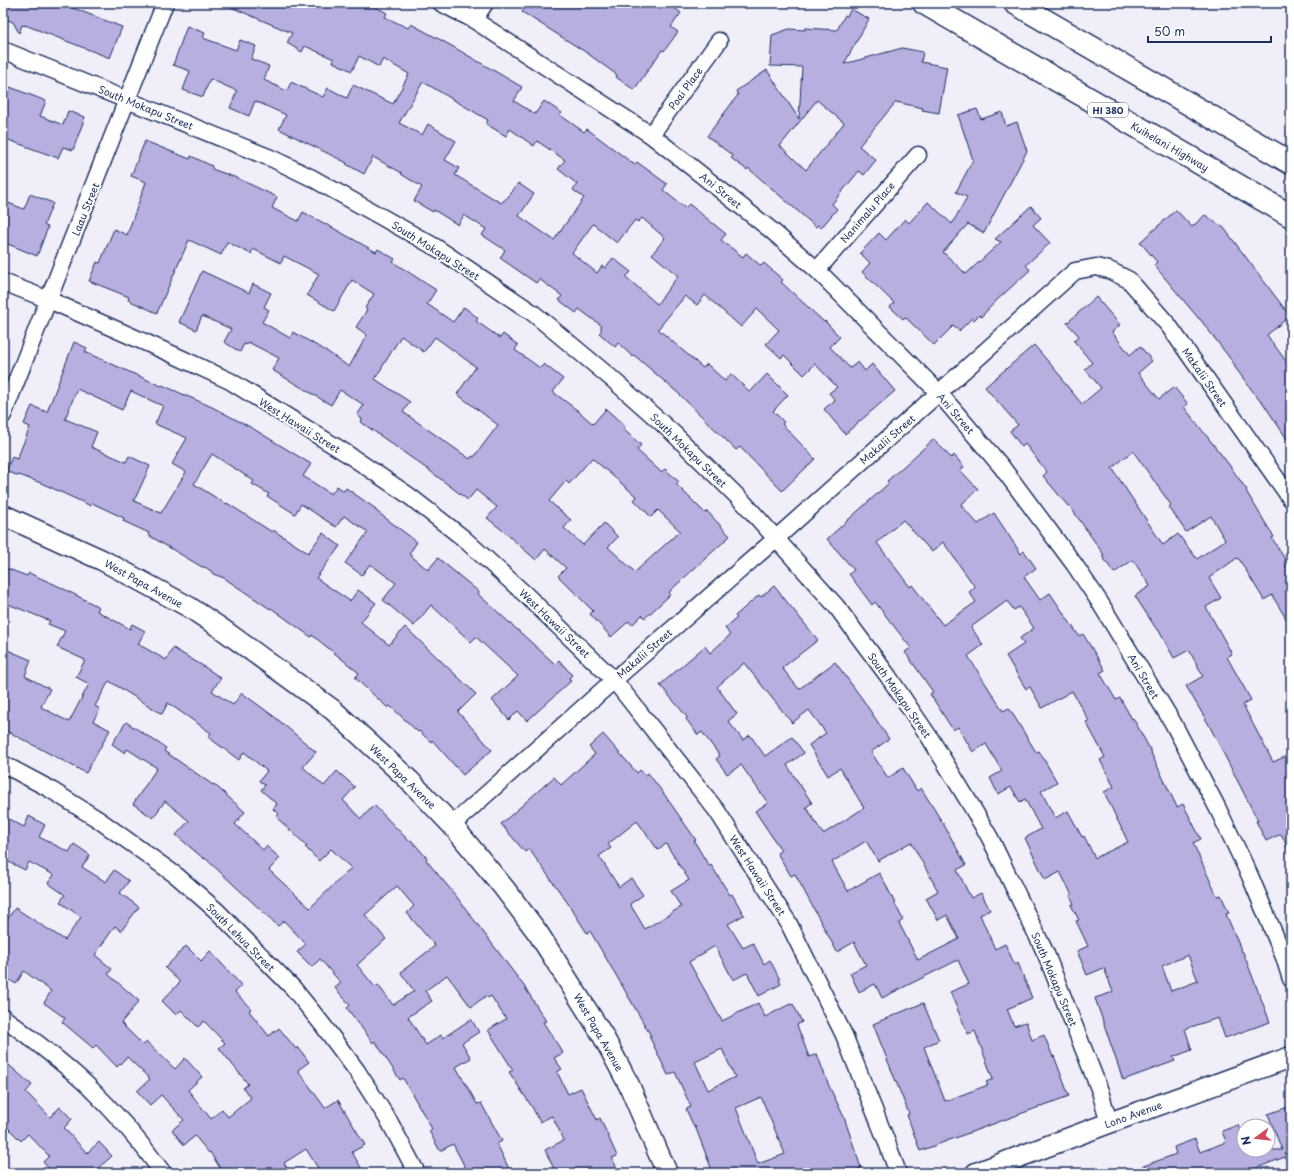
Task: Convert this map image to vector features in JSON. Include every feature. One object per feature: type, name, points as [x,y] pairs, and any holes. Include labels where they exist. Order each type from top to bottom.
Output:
[{"type":"main road","name":"Kuihelani Highway","points":[[924,3],[1291,216]]},
{"type":"main road","points":[[1015,3],[1291,164]]},
{"type":"street","name":"Laau Street","points":[[3,415],[166,3]]},
{"type":"street","name":"Ani Street","points":[[441,3],[474,20],[651,135],[771,230],[817,270],[939,393],[1001,466],[1074,564],[1099,601],[1173,723],[1217,807],[1250,876],[1284,957],[1291,979]]},
{"type":"street","points":[[474,20],[484,3]]},
{"type":"street","name":"Poai Place","points":[[651,135],[719,41]]},
{"type":"street","name":"South Mokapu Street","points":[[3,50],[273,159],[312,178],[437,248],[533,313],[665,425],[746,505],[836,606],[888,676],[930,738],[990,838],[1046,954],[1100,1091],[1109,1123]]},
{"type":"street","name":"Nanimalu Place","points":[[817,270],[918,155]]},
{"type":"street","name":"Makalii Street","points":[[452,826],[614,680],[1075,271],[1096,267],[1109,270],[1129,280],[1169,326],[1291,499]]},
{"type":"street","name":"West Hawaii Street","points":[[3,282],[49,300],[230,381],[346,454],[408,495],[462,537],[526,595],[614,680],[717,811],[788,922],[844,1035],[898,1173]]},
{"type":"street","name":"West Papa Avenue","points":[[3,515],[102,560],[189,607],[222,629],[333,710],[409,780],[452,826],[504,888],[538,933],[602,1034],[629,1085],[667,1173]]},
{"type":"street","name":"South Lehua Street","points":[[3,764],[48,788],[99,820],[177,876],[218,912],[292,988],[322,1024],[357,1071],[389,1121],[417,1173]]},
{"type":"street","points":[[3,1017],[65,1064],[87,1084],[122,1120],[163,1173]]},
{"type":"street","name":"Lono Avenue","points":[[976,1173],[1291,1057]]},
{"type":"building","points":[[3,3],[69,3],[68,6],[122,27],[110,58],[25,25],[22,25],[19,33],[13,22],[3,18]]},
{"type":"building","points":[[221,3],[368,3],[387,13],[385,17],[408,28],[411,24],[450,45],[522,87],[514,101],[535,114],[544,101],[562,113],[560,115],[584,132],[587,129],[635,165],[637,162],[667,184],[663,190],[685,208],[689,204],[726,234],[721,240],[743,257],[746,253],[761,266],[764,263],[783,280],[781,282],[824,322],[825,321],[840,337],[830,347],[850,368],[858,362],[865,371],[872,364],[895,391],[845,434],[824,409],[835,400],[829,393],[837,387],[815,364],[804,375],[784,355],[781,358],[766,344],[779,330],[757,309],[741,327],[705,295],[697,305],[685,296],[658,329],[703,368],[707,364],[725,381],[731,374],[750,392],[767,374],[788,395],[773,411],[784,422],[782,424],[815,459],[782,491],[740,447],[736,450],[679,394],[634,355],[633,357],[618,343],[615,347],[599,333],[602,330],[600,328],[602,326],[579,309],[576,313],[559,300],[562,296],[539,279],[536,283],[500,258],[505,250],[482,235],[486,229],[464,215],[458,225],[434,210],[433,212],[414,201],[422,187],[401,174],[402,173],[373,157],[364,174],[346,164],[347,163],[279,129],[286,115],[255,101],[249,116],[230,108],[237,91],[210,79],[203,97],[183,90],[190,71],[173,65],[187,26],[205,33],[203,38],[236,50],[240,40],[256,46],[251,59],[269,66],[264,80],[287,91],[291,82],[323,97],[328,88],[347,98],[353,85],[393,104],[409,74],[383,59],[379,67],[359,56],[352,71],[333,62],[334,59],[305,46],[302,52],[287,43],[292,33]],"holes":[[[423,82],[488,120],[486,124],[506,136],[510,129],[534,146],[537,141],[565,160],[558,169],[577,184],[573,190],[584,198],[554,240],[519,216],[534,194],[518,183],[509,196],[501,203],[455,175],[459,168],[445,160],[456,141],[428,124],[422,135],[399,123]],[[642,218],[665,238],[652,254],[678,276],[657,304],[626,277],[631,272],[613,258],[605,268],[602,266],[597,273],[572,253],[593,224],[617,243],[635,220],[638,222]]]},
{"type":"building","points":[[528,3],[668,3],[681,13],[671,27],[678,32],[664,51],[662,50],[634,90],[616,77],[617,75],[587,53],[522,12]]},
{"type":"building","points":[[851,9],[869,19],[844,64],[902,48],[923,52],[921,62],[947,67],[939,113],[922,110],[923,108],[896,102],[859,146],[876,160],[864,175],[859,171],[832,204],[837,209],[821,228],[818,225],[816,227],[748,168],[747,170],[731,158],[733,156],[707,136],[738,95],[736,91],[767,70],[799,119],[802,67],[770,66],[772,35],[789,29],[805,30],[805,28],[837,30],[845,15],[847,16]],"holes":[[[817,100],[844,123],[806,170],[780,146]]]},
{"type":"building","points":[[10,87],[46,101],[40,116],[63,125],[68,111],[85,117],[73,150],[63,147],[58,158],[3,138],[3,105]]},
{"type":"building","points":[[977,109],[981,119],[1002,112],[1006,126],[1017,122],[1027,151],[984,233],[968,224],[943,252],[966,274],[1001,242],[995,239],[1031,206],[1041,218],[1033,225],[1050,243],[1026,265],[1030,270],[981,317],[979,315],[974,320],[972,318],[959,331],[953,326],[934,345],[905,317],[903,319],[890,307],[894,303],[862,272],[870,263],[860,253],[879,233],[886,240],[905,219],[909,223],[928,202],[952,224],[967,197],[956,192],[973,160],[958,115]]},
{"type":"building","points":[[145,141],[190,159],[191,156],[212,166],[212,169],[237,178],[277,197],[272,208],[298,221],[303,212],[376,252],[378,249],[395,259],[393,262],[436,290],[427,304],[453,322],[464,307],[478,318],[476,321],[500,338],[503,334],[518,345],[515,350],[540,368],[544,364],[563,379],[553,392],[593,424],[606,409],[625,426],[623,429],[641,445],[637,450],[661,472],[665,469],[679,482],[676,484],[705,513],[707,511],[730,536],[671,590],[669,593],[670,595],[645,618],[642,615],[632,625],[629,621],[611,637],[590,614],[593,611],[558,576],[566,568],[545,549],[536,560],[487,518],[497,507],[476,490],[468,500],[361,422],[362,419],[357,415],[364,405],[340,390],[331,405],[272,370],[279,358],[248,342],[246,345],[244,344],[240,352],[224,342],[231,329],[202,316],[196,330],[179,322],[202,271],[249,293],[253,284],[271,293],[264,307],[269,310],[262,322],[290,338],[293,332],[328,352],[349,367],[367,335],[356,327],[367,310],[365,308],[374,294],[352,280],[334,311],[307,295],[319,274],[284,256],[281,263],[253,249],[251,254],[227,242],[221,255],[189,240],[157,313],[128,300],[129,297],[89,281],[97,262],[100,263],[114,229],[127,235],[146,182],[131,176]],"holes":[[[401,336],[424,352],[435,337],[476,367],[457,394],[498,425],[474,457],[472,456],[470,459],[403,412],[410,402],[375,379]],[[592,458],[637,497],[634,500],[651,517],[658,510],[680,531],[635,572],[608,547],[618,537],[604,523],[583,545],[564,528],[571,520],[549,501],[566,481],[569,484]]]},
{"type":"building","points":[[30,194],[53,203],[44,225],[48,227],[37,256],[3,242],[3,201],[24,209]]},
{"type":"building","points":[[1176,210],[1192,227],[1205,215],[1224,228],[1290,316],[1267,335],[1291,368],[1291,445],[1261,400],[1260,401],[1234,366],[1235,365],[1200,319],[1154,265],[1157,262],[1140,242]]},
{"type":"building","points":[[1096,297],[1120,325],[1112,332],[1130,355],[1140,346],[1152,361],[1138,373],[1159,399],[1174,387],[1188,404],[1184,407],[1247,490],[1246,491],[1274,537],[1272,538],[1286,561],[1284,562],[1291,574],[1291,627],[1272,595],[1264,600],[1237,558],[1209,578],[1221,598],[1206,607],[1232,654],[1227,657],[1251,700],[1243,705],[1273,762],[1291,754],[1291,855],[1281,834],[1266,841],[1256,821],[1258,821],[1209,725],[1186,686],[1203,676],[1189,650],[1174,658],[1158,629],[1157,630],[1135,596],[1150,586],[1133,560],[1114,573],[1102,556],[1104,555],[1069,505],[1068,506],[1043,476],[1047,472],[1025,444],[1022,447],[1010,431],[1018,425],[985,387],[1034,345],[1082,404],[1101,388],[1085,369],[1092,363],[1074,341],[1079,336],[1067,323]],"holes":[[[1133,451],[1171,505],[1169,507],[1186,532],[1211,516],[1225,540],[1197,559],[1178,534],[1163,545],[1112,468]]]},
{"type":"building","points":[[74,342],[87,348],[85,352],[212,407],[252,428],[311,464],[303,476],[331,494],[337,486],[344,491],[346,488],[376,509],[375,510],[417,542],[409,554],[428,570],[438,558],[479,592],[478,594],[555,664],[559,660],[572,675],[569,678],[571,681],[527,721],[518,711],[509,720],[492,700],[518,676],[476,637],[471,642],[431,605],[414,626],[383,600],[396,583],[370,564],[362,575],[345,563],[368,532],[344,516],[336,527],[301,504],[295,514],[267,496],[269,494],[252,484],[254,481],[212,454],[194,484],[272,532],[273,530],[308,553],[323,533],[340,546],[316,578],[350,601],[358,590],[376,603],[361,622],[389,645],[405,627],[476,694],[458,712],[492,750],[463,775],[432,740],[431,742],[419,731],[418,732],[390,706],[388,708],[355,678],[359,673],[312,635],[311,637],[271,608],[270,609],[224,578],[213,574],[205,567],[202,567],[148,535],[149,533],[123,521],[124,518],[92,503],[91,506],[41,483],[6,471],[12,457],[17,459],[30,427],[24,424],[32,406],[47,412]],"holes":[[[77,389],[122,410],[131,391],[163,406],[155,424],[187,438],[172,464],[186,472],[161,513],[134,501],[150,466],[129,456],[126,462],[91,447],[97,432],[65,419]]]},
{"type":"building","points":[[934,439],[951,458],[954,455],[964,467],[960,470],[978,489],[961,505],[978,524],[994,513],[1021,554],[1024,551],[1036,568],[1024,577],[1040,600],[1050,593],[1079,636],[1083,634],[1105,670],[1100,673],[1116,700],[1120,698],[1132,719],[1133,718],[1152,753],[1177,807],[1183,804],[1201,839],[1193,843],[1217,896],[1221,895],[1229,913],[1226,914],[1243,952],[1270,1022],[1225,1038],[1218,1018],[1185,1029],[1192,1050],[1173,1057],[1175,1061],[1123,1080],[1095,998],[1113,992],[1104,968],[1087,975],[1077,951],[1088,946],[1076,921],[1079,920],[1071,905],[1074,904],[1070,895],[1072,895],[1060,872],[1045,880],[1025,838],[1041,829],[1025,799],[1020,802],[1011,787],[998,794],[990,778],[1002,771],[986,744],[973,752],[958,727],[953,730],[930,694],[933,692],[905,652],[911,648],[875,602],[872,605],[849,574],[854,570],[827,539],[889,483],[887,481]],"holes":[[[903,520],[932,552],[943,542],[975,587],[969,592],[976,602],[943,625],[912,585],[910,587],[877,543]],[[1007,601],[1014,610],[1019,607],[1034,628],[1020,638],[1024,644],[1006,656],[1026,689],[1030,687],[1042,708],[1072,691],[1089,721],[1086,722],[1105,757],[1100,760],[1114,787],[1104,792],[1128,842],[1095,858],[1084,836],[1082,837],[1068,811],[1055,818],[1041,791],[1057,782],[1039,751],[1036,752],[1009,708],[1003,711],[968,656],[983,645],[971,627]],[[1188,955],[1198,981],[1171,991],[1162,966]]]},
{"type":"building","points":[[3,567],[27,576],[29,573],[56,585],[99,607],[97,611],[130,629],[132,624],[145,631],[138,644],[166,660],[173,648],[221,678],[212,691],[233,705],[242,693],[276,718],[316,752],[303,767],[324,786],[337,771],[355,787],[343,800],[361,819],[374,805],[409,841],[411,840],[427,858],[426,860],[456,896],[524,986],[546,1021],[543,1022],[563,1053],[554,1058],[562,1069],[557,1072],[568,1094],[581,1088],[597,1120],[600,1118],[617,1156],[612,1158],[619,1173],[556,1173],[545,1150],[564,1140],[552,1116],[540,1122],[509,1072],[513,1070],[488,1030],[506,1019],[491,996],[488,998],[486,996],[471,1007],[447,975],[425,991],[432,1001],[408,1017],[426,1045],[441,1035],[443,1038],[471,1019],[479,1032],[462,1043],[471,1058],[456,1067],[477,1104],[481,1103],[502,1141],[497,1144],[511,1173],[468,1173],[453,1144],[440,1151],[429,1131],[432,1129],[403,1078],[400,1080],[375,1041],[373,1043],[347,1008],[350,1005],[335,988],[341,983],[320,959],[312,967],[297,952],[306,944],[284,921],[278,926],[205,858],[204,859],[176,835],[189,821],[165,801],[153,818],[133,804],[157,768],[127,749],[125,753],[112,744],[126,722],[166,748],[164,751],[213,785],[214,784],[245,812],[235,824],[263,850],[266,846],[280,858],[269,870],[310,908],[351,868],[331,849],[319,861],[305,847],[307,846],[276,817],[279,814],[273,809],[277,804],[261,790],[265,785],[259,781],[267,771],[244,752],[239,760],[208,737],[211,733],[168,703],[162,714],[109,681],[95,706],[100,709],[93,721],[110,730],[86,773],[3,729],[3,648],[31,660],[25,676],[50,689],[41,707],[69,722],[89,684],[76,677],[85,660],[57,647],[65,631],[48,624],[50,621],[3,602]],"holes":[[[397,886],[414,906],[407,913],[435,946],[402,971],[401,973],[414,991],[393,1005],[378,985],[375,987],[357,965],[386,939],[365,915]]]},
{"type":"building","points":[[774,586],[818,640],[782,668],[799,689],[835,662],[889,739],[871,752],[888,778],[903,768],[917,791],[921,788],[944,825],[966,865],[957,870],[971,898],[981,893],[990,910],[980,915],[995,949],[1005,944],[1015,965],[1018,963],[1032,998],[1007,1009],[1014,1026],[1026,1022],[1032,1040],[1044,1035],[1053,1057],[1054,1056],[1069,1096],[920,1151],[907,1115],[909,1114],[873,1024],[923,1003],[939,1040],[924,1047],[945,1101],[988,1085],[986,1082],[993,1079],[975,1031],[968,1034],[950,992],[969,984],[958,960],[882,998],[875,984],[859,992],[850,973],[866,965],[854,942],[837,952],[795,874],[791,876],[777,853],[781,850],[755,811],[768,803],[741,765],[727,774],[716,759],[720,756],[702,732],[698,735],[686,719],[687,717],[660,685],[705,646],[710,653],[730,635],[725,628],[737,618],[735,616],[759,595],[761,597]],"holes":[[[744,663],[792,723],[809,710],[826,733],[809,745],[828,776],[840,768],[864,808],[823,834],[806,807],[812,803],[787,765],[804,753],[792,737],[765,756],[750,735],[743,740],[728,721],[737,714],[717,687]],[[866,841],[878,861],[911,842],[938,891],[926,898],[938,920],[947,915],[959,939],[918,960],[899,923],[903,920],[887,886],[879,873],[848,891],[832,862]]]},
{"type":"building","points":[[603,734],[637,773],[640,770],[645,775],[648,773],[696,840],[694,841],[709,866],[711,865],[730,895],[732,894],[744,915],[728,924],[743,948],[753,943],[764,964],[770,960],[781,984],[759,996],[747,973],[733,980],[715,946],[689,962],[722,1021],[758,1003],[765,1017],[790,1004],[793,1004],[802,1022],[797,1025],[809,1057],[817,1054],[829,1086],[844,1117],[861,1168],[848,1173],[713,1173],[695,1126],[694,1127],[686,1109],[691,1107],[675,1072],[668,1075],[649,1036],[651,1036],[590,931],[587,933],[529,849],[525,852],[501,824],[554,777],[561,785],[595,754],[589,747]],"holes":[[[637,821],[658,850],[666,844],[689,880],[671,891],[681,907],[645,929],[630,904],[643,895],[631,878],[619,887],[599,856],[611,848],[608,844]],[[722,1049],[735,1077],[708,1090],[695,1062]],[[761,1097],[785,1154],[758,1164],[736,1108]]]},
{"type":"building","points":[[3,816],[24,827],[29,816],[45,825],[39,837],[69,852],[74,844],[90,855],[82,867],[106,882],[114,870],[129,881],[120,893],[139,907],[121,931],[115,926],[95,955],[112,969],[108,974],[139,1001],[121,1023],[143,1045],[147,1042],[175,1069],[185,1058],[202,1077],[188,1090],[211,1119],[222,1109],[228,1117],[251,1098],[243,1088],[248,1084],[219,1048],[225,1043],[204,1021],[198,1027],[181,1010],[176,1015],[162,1001],[180,982],[165,968],[186,946],[201,961],[210,951],[242,986],[235,992],[251,1009],[249,1011],[269,1036],[279,1028],[296,1049],[298,1047],[309,1062],[298,1070],[325,1108],[338,1100],[365,1145],[352,1152],[364,1173],[321,1173],[306,1149],[284,1163],[290,1173],[223,1173],[210,1152],[209,1153],[195,1136],[184,1145],[172,1130],[184,1120],[161,1095],[150,1105],[137,1091],[150,1079],[127,1057],[117,1067],[96,1045],[93,1048],[62,1022],[65,1018],[44,1003],[51,991],[24,971],[16,984],[3,976],[3,926],[15,908],[65,940],[81,917],[60,902],[65,895],[48,883],[54,875],[29,862],[25,870],[3,859]]},
{"type":"building","points":[[3,1060],[32,1085],[26,1092],[50,1117],[60,1107],[72,1119],[64,1128],[87,1153],[99,1142],[112,1156],[93,1173],[53,1173],[43,1162],[49,1156],[28,1134],[21,1141],[3,1123]]},
{"type":"building","points":[[1291,1106],[1291,1170],[1285,1157],[1251,1170],[1253,1173],[1130,1173],[1130,1171],[1176,1154],[1174,1147],[1195,1139],[1200,1152],[1226,1142],[1222,1131],[1236,1126],[1236,1158],[1276,1158],[1276,1150],[1282,1150],[1276,1135],[1276,1118],[1270,1118],[1268,1114]]}]
